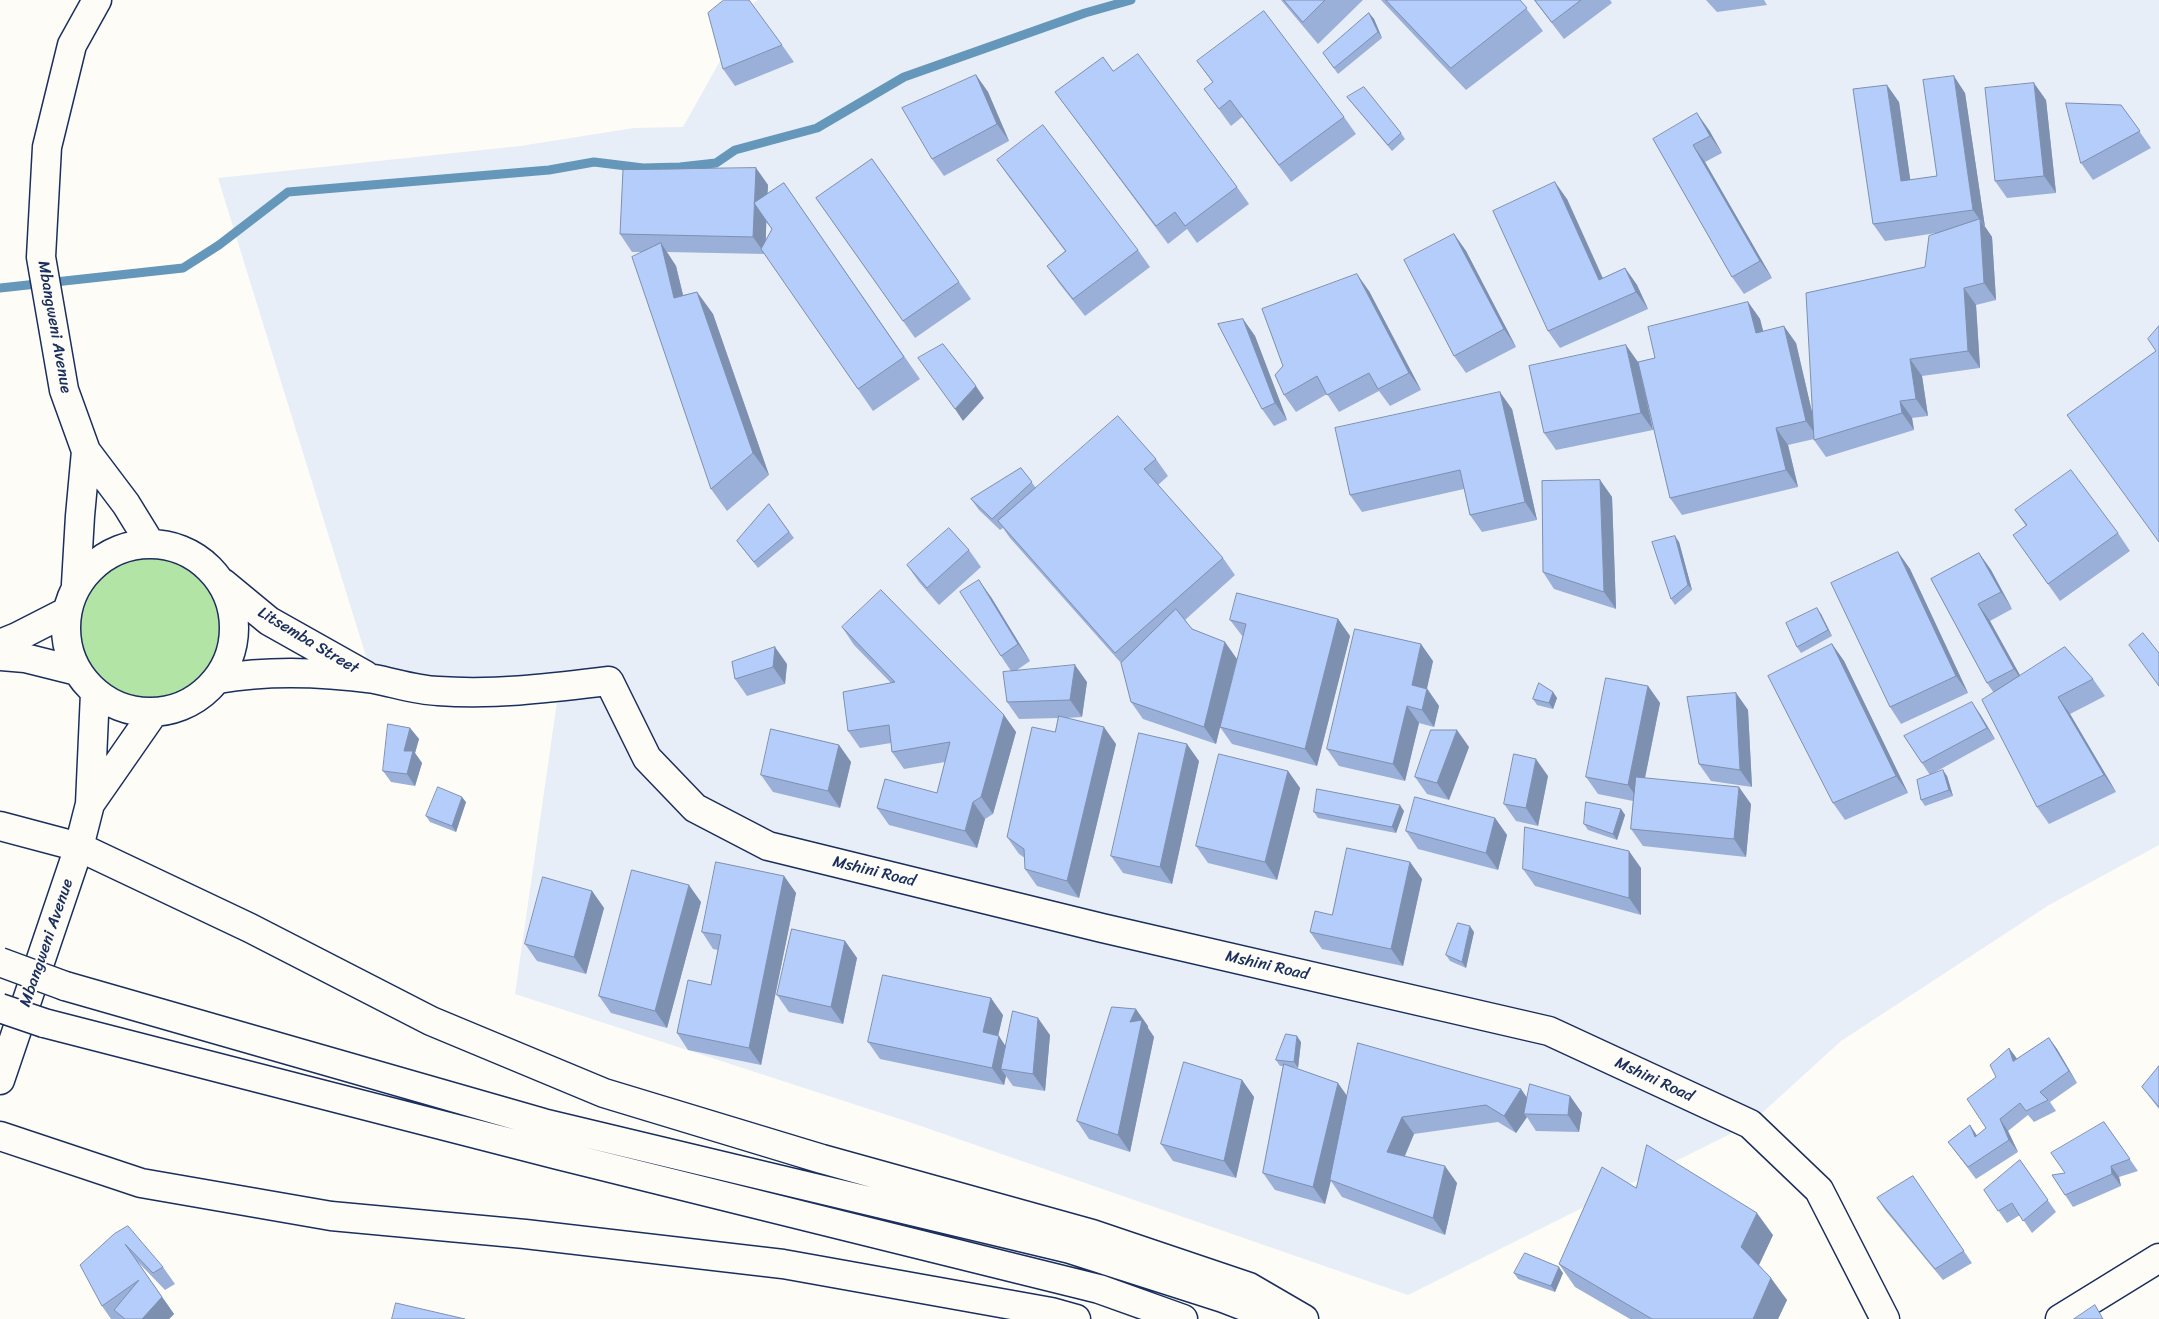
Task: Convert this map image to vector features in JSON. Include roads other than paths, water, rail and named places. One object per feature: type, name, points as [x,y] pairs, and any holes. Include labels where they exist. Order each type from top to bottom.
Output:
[{"type":"main road","name":"Mbangweni Avenue","points":[[97,0],[72,45],[47,147],[41,257],[64,390],[86,451],[126,504],[150,543]]},
{"type":"main road","name":"Mbangweni Avenue","points":[[76,584],[86,451]]},
{"type":"main road","points":[[150,543],[178,548],[203,561],[222,582],[232,606],[235,631],[230,656],[218,679],[200,696],[178,708],[154,712],[126,709],[113,704],[95,693],[77,671],[66,643],[66,612],[76,584],[95,562],[112,552],[121,548],[150,543]]},
{"type":"main road","name":"Litsemba Street","points":[[222,582],[269,620],[373,679]]},
{"type":"main road","points":[[0,644],[17,638],[66,612]]},
{"type":"main road","points":[[0,656],[25,658],[77,671]]},
{"type":"main road","name":"Litsemba Street","points":[[218,679],[244,674],[283,671],[373,679],[436,691],[516,692],[609,681]]},
{"type":"main road","name":"Mshini Road","points":[[609,681],[647,758],[695,808],[768,846],[1102,928],[1548,1031],[1750,1124],[1819,1190],[1885,1319]]},
{"type":"main road","name":"Mbangweni Avenue","points":[[0,1080],[79,847],[90,804],[95,693]]},
{"type":"main road","name":"Mbangweni Avenue","points":[[90,804],[154,712]]},
{"type":"main road","points":[[0,826],[79,847],[250,928],[431,1021],[604,1093],[822,1159],[1092,1234],[1249,1287],[1304,1319]]},
{"type":"main road","points":[[0,962],[65,986],[543,1123],[1070,1250],[1223,1298],[1278,1319]]},
{"type":"main road","points":[[0,1008],[44,1023],[567,1157],[1099,1288],[1183,1319]]},
{"type":"main road","points":[[0,1136],[142,1183],[331,1216],[534,1236],[783,1264],[1051,1312],[1076,1319]]},
{"type":"main road","points":[[2060,1319],[2159,1258]]},
{"type":"waterway","points":[[0,288],[183,268],[219,245],[288,192],[549,170],[594,162],[643,168],[680,167],[716,163],[735,150],[817,128],[904,77],[1085,13],[1131,0]]}]
